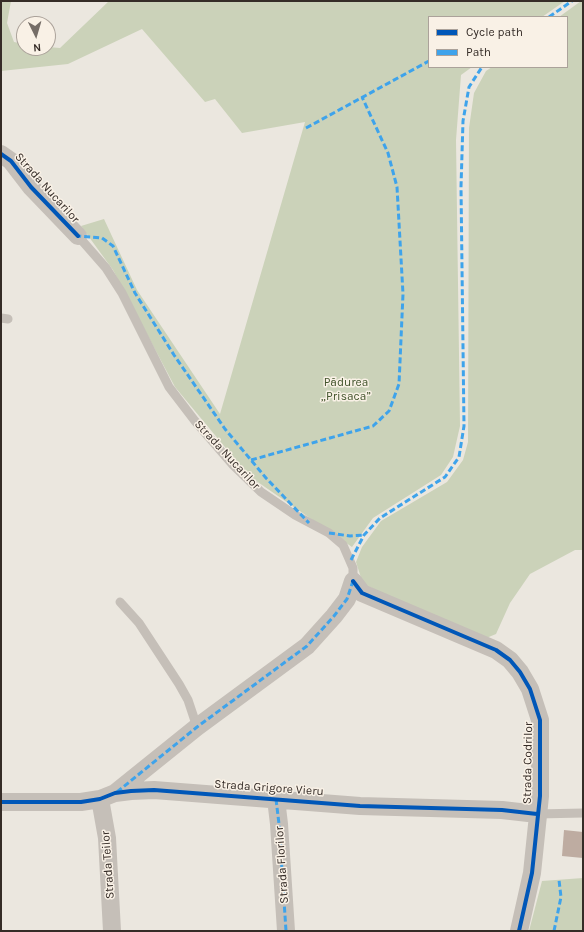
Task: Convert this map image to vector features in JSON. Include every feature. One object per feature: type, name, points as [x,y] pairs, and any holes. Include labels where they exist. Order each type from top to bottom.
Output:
[{"type":"street","name":"Strada Nucarilor","points":[[1,154],[11,161],[31,187],[78,236]]},
{"type":"street","name":"Strada Nucarilor","points":[[108,796],[197,727],[307,646],[347,599],[353,581]]},
{"type":"street","name":"Strada Codrilor","points":[[353,581],[362,593],[496,650],[510,660],[520,672],[530,690],[540,720],[540,796],[532,873],[519,931]]},
{"type":"street","name":"Strada Grigore Vieru","points":[[1,802],[81,802],[108,796],[154,790],[360,806],[502,810],[537,814]]},
{"type":"street","name":"Strada Teilor","points":[[108,796],[107,838],[112,931]]},
{"type":"street","name":"Strada Florilor","points":[[276,799],[280,824],[286,931]]},
{"type":"lane","name":"Strada Nucarilor","points":[[78,236],[110,274],[122,293],[169,387],[195,421],[234,465],[261,492],[295,515],[329,534],[343,546],[353,568],[353,581]]},
{"type":"lane","points":[[120,602],[139,623],[179,684],[188,700],[197,727]]},
{"type":"lane","points":[[537,814],[583,813]]},
{"type":"green space","name":"Pădurea „Prisaca”","points":[[1,1],[11,1],[7,23],[14,42],[16,42],[16,56],[56,56],[56,48],[60,48],[109,1],[565,1],[543,16],[428,16],[428,68],[471,68],[461,75],[456,140],[460,426],[453,457],[441,475],[373,518],[352,547],[249,476],[175,387],[113,270],[81,226],[104,219],[137,290],[220,414],[305,122],[242,133],[215,99],[205,102],[142,29],[68,64],[1,71]]},
{"type":"green space","points":[[583,1],[583,550],[575,550],[530,574],[510,603],[496,634],[484,639],[363,584],[356,562],[362,547],[381,521],[447,482],[463,460],[468,442],[469,128],[474,93],[486,71],[490,68],[568,68],[568,16],[560,16]]},
{"type":"green space","points":[[583,878],[583,931],[529,931],[542,881]]},
{"type":"building","points":[[564,830],[583,832],[583,858],[562,856]]},
{"type":"marked path","points":[[550,16],[572,1]]},
{"type":"marked path","points":[[306,128],[428,62]]},
{"type":"marked path","points":[[351,560],[364,535],[380,518],[445,477],[459,457],[464,426],[461,187],[463,121],[469,87],[481,68]]},
{"type":"marked path","points":[[251,460],[373,426],[389,411],[399,384],[403,294],[397,187],[388,153],[362,97]]},
{"type":"marked path","points":[[76,234],[78,236],[102,238],[113,246],[135,293],[174,355],[225,429],[266,478],[309,523]]},
{"type":"marked path","points":[[329,533],[350,536],[364,535]]},
{"type":"marked path","points":[[117,792],[197,727],[307,646],[347,599],[353,581]]},
{"type":"marked path","points":[[276,799],[286,931]]},
{"type":"marked path","points":[[554,931],[561,897],[559,880]]},
{"type":"cycle path","points":[[1,154],[11,161],[31,187],[78,236]]},
{"type":"cycle path","points":[[353,581],[362,593],[496,650],[510,660],[520,672],[530,689],[540,720],[540,796],[532,873],[519,931]]},
{"type":"cycle path","points":[[1,802],[81,802],[100,799],[115,793],[154,790],[360,806],[502,810],[537,814]]}]
